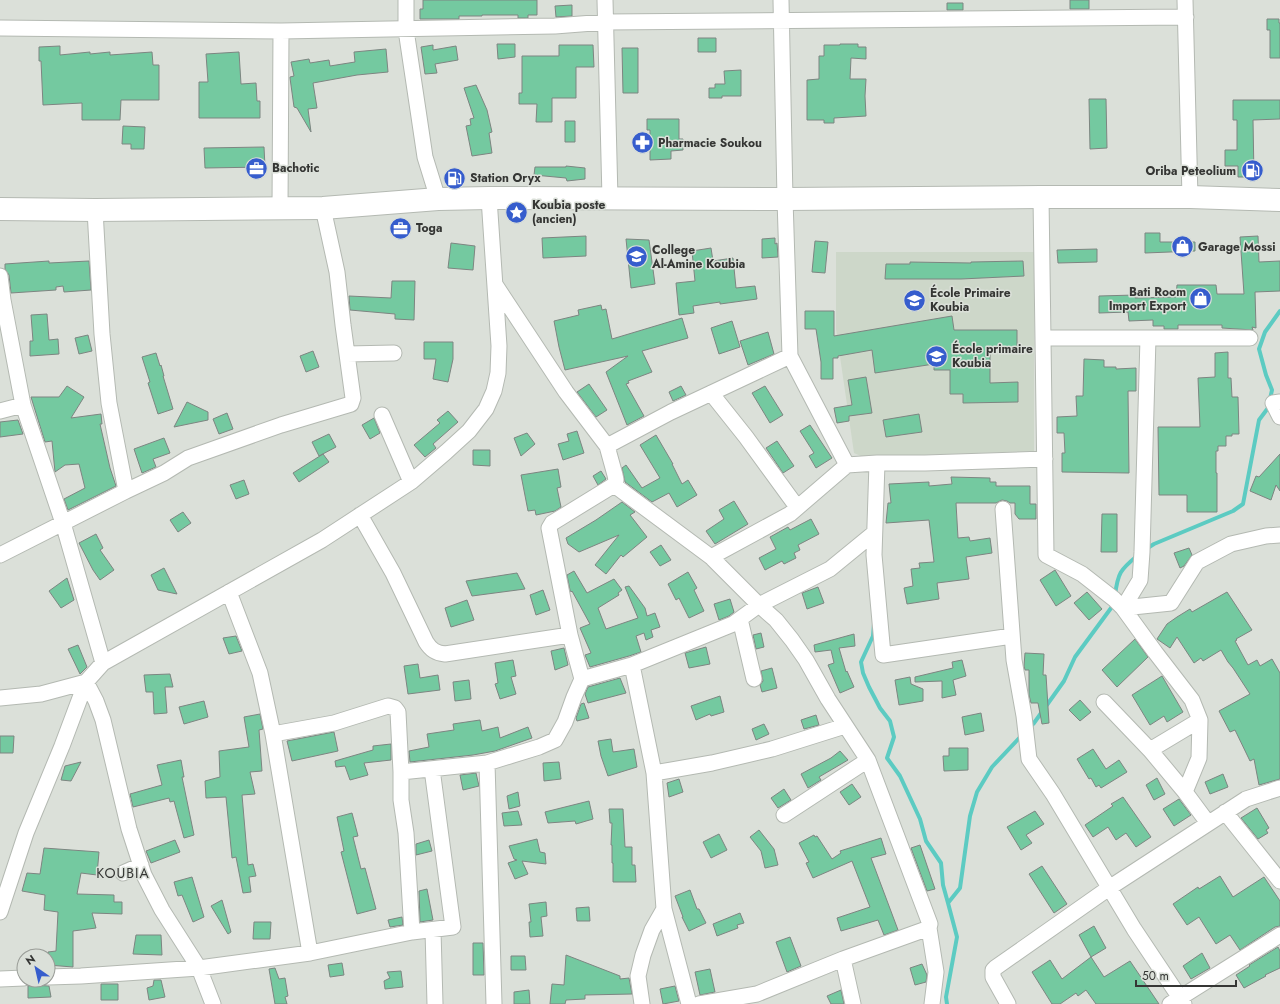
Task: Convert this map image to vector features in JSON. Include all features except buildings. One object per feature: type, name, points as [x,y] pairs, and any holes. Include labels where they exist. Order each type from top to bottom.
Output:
[{"type":"main road","points":[[0,209],[95,210],[323,208],[438,199],[490,198],[785,199],[1190,197],[1280,200]]},
{"type":"street","points":[[406,0],[406,30],[425,157],[438,199]]},
{"type":"street","points":[[605,0],[610,198]]},
{"type":"street","points":[[781,0],[790,356],[847,465]]},
{"type":"street","points":[[1186,0],[1190,197]]},
{"type":"street","points":[[0,28],[281,31],[406,30],[555,26],[606,22],[1186,17]]},
{"type":"street","points":[[280,208],[281,31]]},
{"type":"street","points":[[1042,197],[1046,555],[1082,574],[1114,599],[1123,608],[1192,700],[1200,720],[1198,758],[1185,792]]},
{"type":"street","points":[[0,912],[26,833],[62,746],[86,682],[103,663],[322,540],[411,482],[469,431],[486,409],[494,391],[498,373],[499,346],[490,198]]},
{"type":"street","points":[[0,555],[164,473],[188,458],[281,425],[351,404],[353,398],[337,272],[323,208]]},
{"type":"street","points":[[95,210],[102,334],[109,403],[126,491]]},
{"type":"street","points":[[0,276],[4,307],[23,405],[63,523],[103,663]]},
{"type":"street","points":[[401,772],[487,763],[539,747],[556,740],[565,722],[582,679],[570,635],[549,528],[552,523],[614,485],[616,480],[615,475],[607,446],[566,392],[496,285]]},
{"type":"street","points":[[1044,338],[1250,338]]},
{"type":"street","points":[[1123,608],[1140,580],[1148,338]]},
{"type":"street","points":[[347,354],[394,353]]},
{"type":"street","points":[[607,446],[671,412],[790,356]]},
{"type":"street","points":[[711,393],[746,437],[797,507]]},
{"type":"street","points":[[1280,402],[1273,403],[1280,417]]},
{"type":"street","points":[[0,411],[23,405]]},
{"type":"street","points":[[382,414],[411,482]]},
{"type":"street","points":[[711,557],[790,514],[847,465],[1045,459]]},
{"type":"street","points":[[877,463],[874,555],[883,656],[1012,636]]},
{"type":"street","points":[[614,485],[711,557],[776,620],[806,660],[845,726],[868,760],[930,924],[929,928],[936,972],[932,1004]]},
{"type":"street","points":[[1003,509],[1014,660],[1024,716],[1028,759],[1053,794],[1178,1002],[1280,935]]},
{"type":"street","points":[[360,515],[393,573],[426,642],[429,647],[436,652],[445,654],[570,635]]},
{"type":"street","points":[[582,679],[632,664],[733,624],[759,605],[830,569],[874,533]]},
{"type":"street","points":[[1123,608],[1171,603],[1196,562],[1231,544],[1266,536],[1280,535]]},
{"type":"street","points":[[229,592],[260,673],[273,734],[310,953]]},
{"type":"street","points":[[740,619],[754,679]]},
{"type":"street","points":[[632,664],[654,773],[664,908],[688,1004]]},
{"type":"street","points":[[0,698],[41,694],[86,682]]},
{"type":"street","points":[[86,682],[96,701],[103,720],[129,829],[144,875],[162,910],[199,968],[213,1004]]},
{"type":"street","points":[[1104,702],[1150,750],[1185,792],[1208,823]]},
{"type":"street","points":[[273,734],[334,723],[388,706],[392,706],[398,712],[401,772],[400,800],[406,833],[412,932]]},
{"type":"street","points":[[1150,750],[1200,720]]},
{"type":"street","points":[[654,773],[712,763],[772,750],[845,726]]},
{"type":"street","points":[[784,815],[868,760]]},
{"type":"street","points":[[487,763],[494,1004]]},
{"type":"street","points":[[56,977],[199,968],[310,953],[412,932],[453,927],[432,769]]},
{"type":"street","points":[[1008,1004],[993,977],[993,970],[1109,888],[1225,812],[1246,799],[1280,788]]},
{"type":"street","points":[[1225,812],[1265,860],[1280,881]]},
{"type":"street","points":[[123,873],[141,865]]},
{"type":"street","points":[[642,1004],[638,976],[643,955],[652,930],[664,908]]},
{"type":"street","points":[[699,1004],[758,999],[843,959],[929,928]]},
{"type":"street","points":[[433,930],[435,1004]]},
{"type":"street","points":[[843,959],[853,1004]]},
{"type":"street","points":[[0,979],[16,978]]},
{"type":"shaded area","name":"École primaire Koubia","points":[[836,252],[1034,252],[1034,451],[863,457],[854,453],[836,329]]},
{"type":"waterway","points":[[1146,549],[1154,544],[1233,511],[1243,504],[1259,420],[1268,408],[1272,390],[1259,349],[1265,332],[1280,311]]},
{"type":"waterway","points":[[1115,595],[1117,582],[1121,572],[1137,556]]},
{"type":"waterway","points":[[1029,728],[1064,681],[1075,657],[1114,604]]},
{"type":"waterway","points":[[874,624],[873,636],[861,662],[863,673],[880,708],[890,721],[894,737],[887,758],[900,776],[920,819],[926,841],[941,863],[943,885],[948,903]]},
{"type":"waterway","points":[[947,1004],[946,997],[957,937],[948,903],[960,888],[970,816],[977,792],[992,767],[1023,734]]},
{"type":"place","name":"Pharmacie Soukou","points":[[642,143]]},
{"type":"place","name":"Bachotic","points":[[256,168]]},
{"type":"place","name":"Oriba Peteolium","points":[[1252,171]]},
{"type":"place","name":"Station Oryx","points":[[455,178]]},
{"type":"place","name":"Koubia poste (ancien)","points":[[516,212]]},
{"type":"place","name":"Toga","points":[[401,228]]},
{"type":"place","name":"Garage Mossi","points":[[1182,247]]},
{"type":"place","name":"College Al-Amine Koubia","points":[[637,257]]},
{"type":"place","name":"Bati Room Import Export","points":[[1201,299]]},
{"type":"place","name":"École Primaire Koubia","points":[[915,300]]},
{"type":"place","name":"École primaire Koubia","points":[[937,356]]},
{"type":"district","name":"KOUBIA","points":[[123,873]]}]
